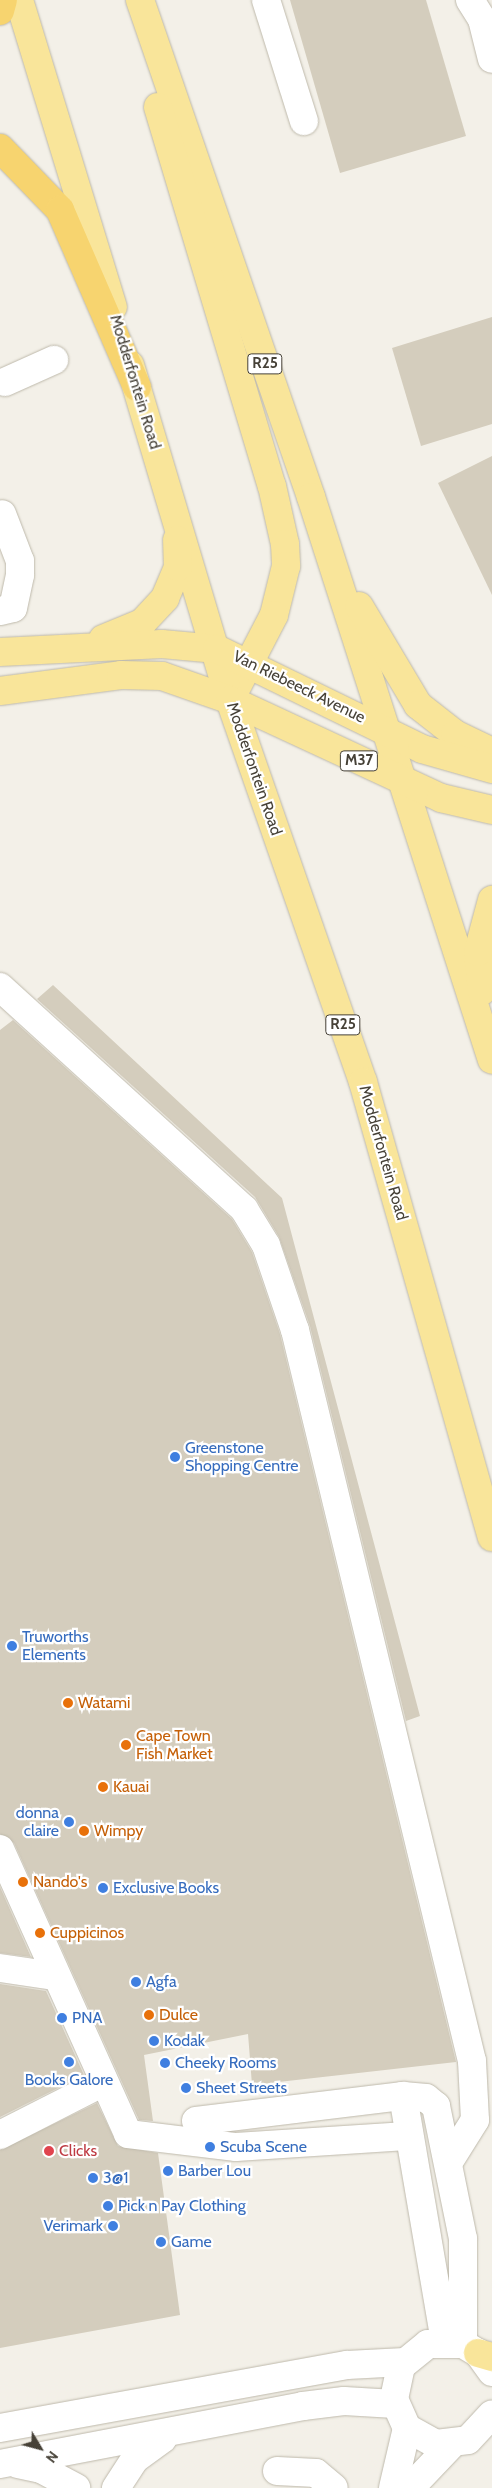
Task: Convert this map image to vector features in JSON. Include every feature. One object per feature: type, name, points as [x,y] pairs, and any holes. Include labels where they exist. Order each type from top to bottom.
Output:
[{"type":"highway","points":[[0,11],[3,0]]},
{"type":"highway","points":[[0,148],[60,210],[137,387]]},
{"type":"main road","name":"Modderfontein Road","points":[[19,0],[176,518],[218,649],[230,700],[363,1082],[492,1537]]},
{"type":"main road","points":[[126,0],[261,449],[285,544],[286,566],[274,615],[230,700]]},
{"type":"main road","name":"R25","points":[[140,0],[330,558],[492,1060]]},
{"type":"main road","points":[[73,649],[125,633],[142,623],[165,598],[178,567],[176,518]]},
{"type":"main road","points":[[330,558],[418,705],[455,734],[492,752]]},
{"type":"main road","name":"Van Riebeeck Avenue","points":[[0,652],[162,644],[218,649],[251,662],[387,730]]},
{"type":"main road","name":"M37","points":[[0,691],[139,674],[162,676],[230,700],[404,783],[492,810]]},
{"type":"main road","name":"M37","points":[[387,730],[422,749],[492,769]]},
{"type":"main road","points":[[492,900],[478,952],[492,1033]]},
{"type":"street","points":[[266,0],[304,121]]},
{"type":"street","points":[[470,0],[482,19],[492,59]]},
{"type":"street","points":[[5,382],[54,360]]},
{"type":"street","points":[[0,611],[13,608],[20,575],[20,561],[2,514]]},
{"type":"street","points":[[0,987],[244,1209],[266,1245],[295,1330],[472,2060],[475,2120],[450,2160]]},
{"type":"street","points":[[0,1849],[102,2082],[128,2134],[236,2147],[407,2136]]},
{"type":"street","points":[[0,1968],[55,1976]]},
{"type":"street","points":[[0,2135],[102,2082]]},
{"type":"street","points":[[403,2096],[407,2136],[474,2353]]},
{"type":"street","points":[[196,2122],[403,2096],[426,2098],[436,2106],[450,2160],[463,2239],[474,2353]]},
{"type":"street","points":[[452,2444],[420,2438],[407,2428],[395,2404],[394,2383],[404,2362],[428,2344],[474,2353]]},
{"type":"street","points":[[0,2428],[347,2365],[404,2362]]},
{"type":"street","points":[[5,2464],[344,2401],[395,2404]]},
{"type":"street","points":[[410,2488],[452,2444],[481,2430],[492,2414]]},
{"type":"street","points":[[393,2488],[407,2428]]},
{"type":"street","points":[[116,2488],[135,2459],[171,2434]]},
{"type":"street","points":[[5,2464],[41,2468],[76,2488]]},
{"type":"street","points":[[277,2471],[316,2473],[334,2488]]},
{"type":"building","points":[[290,0],[426,0],[466,136],[340,173]]},
{"type":"building","points":[[492,317],[492,424],[421,446],[392,348]]},
{"type":"building","points":[[492,456],[492,595],[438,483]]},
{"type":"building","points":[[53,985],[282,1198],[420,1716],[406,1721],[310,1326],[279,1237],[255,1197],[37,999]]},
{"type":"building","name":"Greenstone Shopping Centre","points":[[13,1020],[232,1219],[252,1252],[280,1334],[456,2062],[252,2085],[248,2034],[144,2055],[153,2121],[139,2120],[14,1843],[0,1834],[0,1030]]},
{"type":"building","points":[[0,1887],[31,1957],[0,1953]]},
{"type":"building","points":[[0,1984],[46,1991],[84,2075],[0,2117]]},
{"type":"building","points":[[97,2103],[118,2146],[158,2153],[180,2315],[0,2348],[0,2150]]},
{"type":"place","name":"Greenstone Shopping Centre","points":[[175,1457]]},
{"type":"place","name":"Truworths Elements","points":[[12,1646]]},
{"type":"place","name":"Watami","points":[[68,1703]]},
{"type":"place","name":"Cape Town Fish Market","points":[[126,1745]]},
{"type":"place","name":"Kauai","points":[[103,1787]]},
{"type":"place","name":"donna claire","points":[[69,1822]]},
{"type":"place","name":"Wimpy","points":[[84,1831]]},
{"type":"place","name":"Nando's","points":[[23,1882]]},
{"type":"place","name":"Exclusive Books","points":[[103,1888]]},
{"type":"place","name":"Cuppicinos","points":[[40,1933]]},
{"type":"place","name":"Agfa","points":[[136,1982]]},
{"type":"place","name":"Dulce","points":[[149,2015]]},
{"type":"place","name":"PNA","points":[[62,2018]]},
{"type":"place","name":"Kodak","points":[[154,2041]]},
{"type":"place","name":"Books Galore","points":[[69,2062]]},
{"type":"place","name":"Cheeky Rooms","points":[[165,2063]]},
{"type":"place","name":"Sheet Streets","points":[[186,2088]]},
{"type":"place","name":"Scuba Scene","points":[[210,2147]]},
{"type":"place","name":"Clicks","points":[[49,2151]]},
{"type":"place","name":"Barber Lou","points":[[168,2171]]},
{"type":"place","name":"3@1","points":[[93,2178]]},
{"type":"place","name":"Pick n Pay Clothing","points":[[108,2206]]},
{"type":"place","name":"Verimark","points":[[113,2226]]},
{"type":"place","name":"Game","points":[[161,2242]]}]
